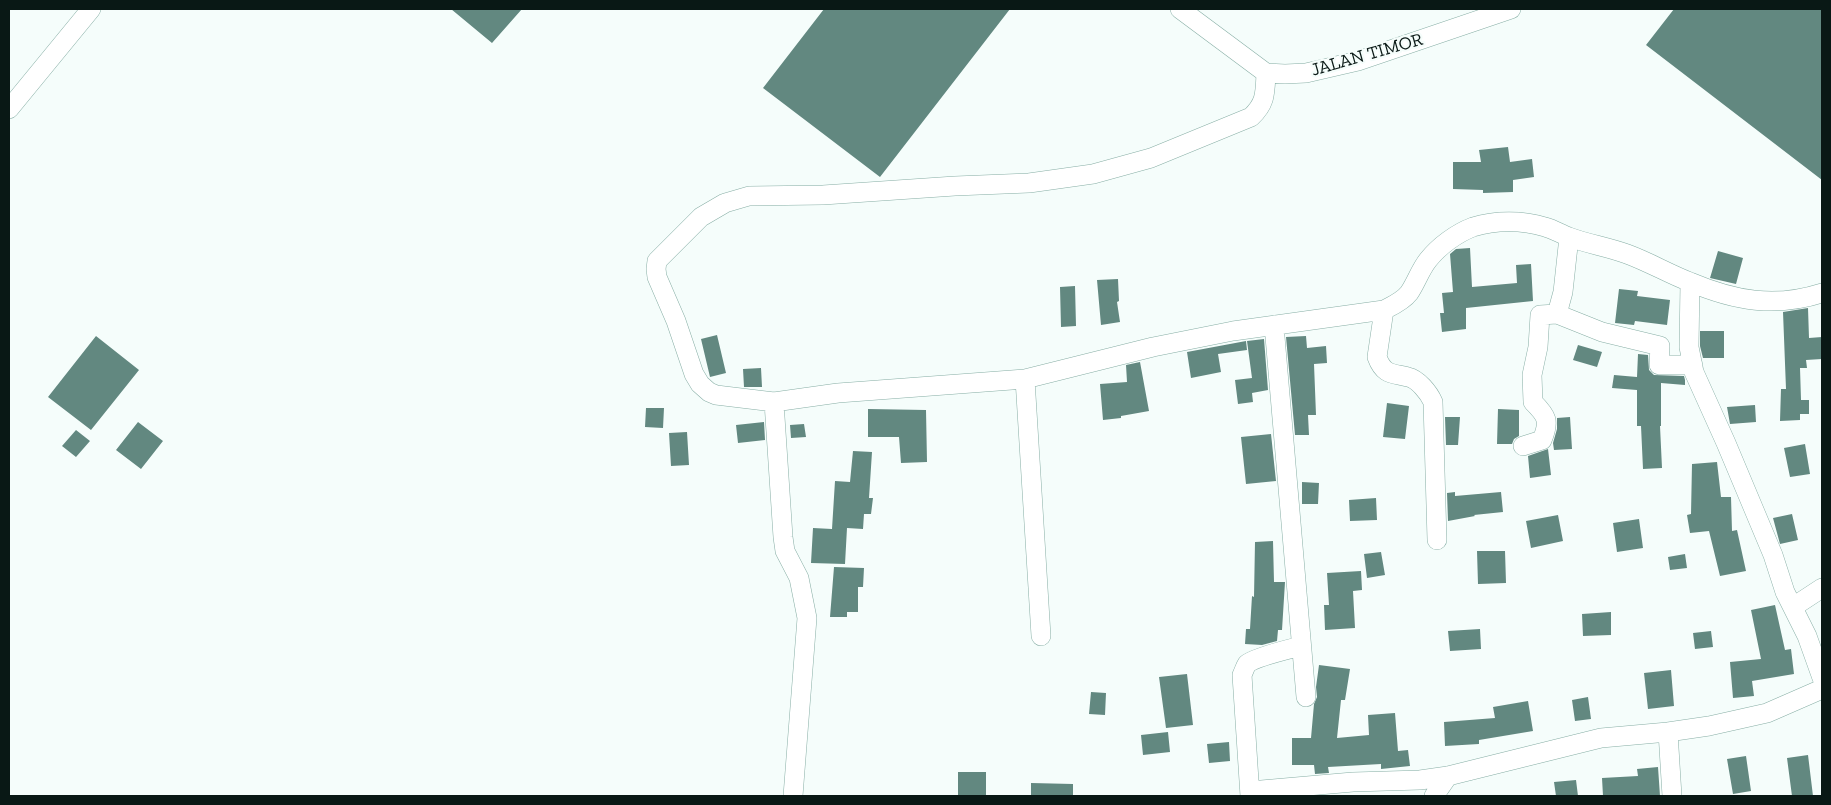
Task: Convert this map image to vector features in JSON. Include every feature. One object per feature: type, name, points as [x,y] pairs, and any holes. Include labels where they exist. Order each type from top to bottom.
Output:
[{"type":"street","points":[[9,109],[91,9]]},
{"type":"street","points":[[1180,9],[1266,73],[1265,94],[1261,108],[1251,117],[1150,158],[1093,174],[1029,183],[955,186],[823,196],[749,196],[725,203],[701,217],[657,261],[656,269],[694,374],[700,384],[709,392],[716,394],[774,402],[838,393],[1025,378],[1153,346],[1274,325],[1384,310],[1408,295],[1428,261],[1444,245],[1463,232],[1473,228],[1503,223],[1522,222],[1545,227],[1569,237],[1628,254],[1690,283],[1732,297],[1751,301],[1786,302],[1822,294]]},
{"type":"street","name":"JALAN TIMOR","points":[[1266,73],[1306,73],[1358,61],[1511,9]]},
{"type":"street","points":[[1557,314],[1563,292],[1569,237]]},
{"type":"street","points":[[1690,283],[1689,347],[1693,365],[1773,555],[1785,592],[1807,636],[1822,678]]},
{"type":"street","points":[[1384,310],[1377,357],[1380,363],[1391,375],[1413,379],[1424,388],[1433,402],[1437,540]]},
{"type":"street","points":[[1523,446],[1542,440],[1547,426],[1545,414],[1533,402],[1532,375],[1538,347],[1540,316],[1557,314],[1602,332],[1660,346],[1659,365],[1693,365]]},
{"type":"street","points":[[1274,325],[1306,697]]},
{"type":"street","points":[[1025,378],[1041,636]]},
{"type":"street","points":[[774,402],[785,551],[799,578],[807,618],[793,796]]},
{"type":"street","points":[[1793,607],[1822,588]]},
{"type":"street","points":[[1301,646],[1253,660],[1244,669],[1242,675],[1250,794],[1352,782],[1420,780],[1448,776],[1538,752],[1601,738],[1709,726],[1767,713],[1822,688]]},
{"type":"street","points":[[1668,732],[1672,796]]},
{"type":"street","points":[[1434,796],[1448,776]]},
{"type":"building","points":[[451,9],[522,9],[492,43]]},
{"type":"building","points":[[824,9],[1010,9],[880,177],[763,88]]},
{"type":"building","points":[[1674,9],[1822,9],[1822,180],[1646,45]]},
{"type":"building","points":[[1508,147],[1510,162],[1532,159],[1534,177],[1513,180],[1513,192],[1483,193],[1483,190],[1453,189],[1453,162],[1481,162],[1479,150]]},
{"type":"building","points":[[1470,248],[1472,287],[1517,283],[1516,265],[1531,264],[1533,301],[1466,308],[1466,329],[1442,332],[1440,313],[1444,313],[1442,293],[1453,292],[1450,254],[1456,249]]},
{"type":"building","points":[[1718,251],[1743,258],[1736,284],[1710,278]]},
{"type":"building","points":[[1118,279],[1119,301],[1117,302],[1120,322],[1101,325],[1097,280]]},
{"type":"building","points":[[1075,286],[1076,326],[1061,327],[1060,287]]},
{"type":"building","points":[[1619,289],[1638,291],[1637,296],[1670,300],[1667,325],[1635,321],[1634,325],[1615,323]]},
{"type":"building","points":[[1808,308],[1809,338],[1822,337],[1822,359],[1806,360],[1807,368],[1800,368],[1801,400],[1809,400],[1809,414],[1800,414],[1800,420],[1780,421],[1781,389],[1786,389],[1783,312]]},
{"type":"building","points":[[1700,331],[1724,331],[1724,358],[1703,358],[1700,346]]},
{"type":"building","points":[[717,335],[726,373],[710,377],[701,339]]},
{"type":"building","points":[[96,336],[139,370],[91,430],[48,397]]},
{"type":"building","points":[[1306,336],[1307,348],[1326,346],[1327,363],[1314,364],[1316,415],[1308,415],[1309,435],[1295,435],[1286,337]]},
{"type":"building","points":[[1264,339],[1268,390],[1252,393],[1253,402],[1238,404],[1235,380],[1252,378],[1247,341]]},
{"type":"building","points":[[1246,341],[1247,350],[1218,354],[1221,372],[1191,378],[1187,352]]},
{"type":"building","points":[[1578,345],[1602,352],[1597,367],[1573,360]]},
{"type":"building","points":[[1638,354],[1648,355],[1649,370],[1654,375],[1684,376],[1685,380],[1685,385],[1661,383],[1660,426],[1662,468],[1643,469],[1641,426],[1637,426],[1637,390],[1612,388],[1614,375],[1637,377]]},
{"type":"building","points":[[1140,362],[1149,411],[1103,420],[1100,384],[1127,382],[1126,365]]},
{"type":"building","points":[[761,368],[762,387],[744,387],[743,369]]},
{"type":"building","points":[[1387,403],[1409,406],[1405,439],[1383,437]]},
{"type":"building","points":[[1755,405],[1756,422],[1730,424],[1727,407]]},
{"type":"building","points":[[646,408],[664,408],[663,428],[645,427]]},
{"type":"building","points":[[868,409],[926,410],[927,462],[901,463],[899,437],[868,437]]},
{"type":"building","points":[[1498,409],[1519,410],[1519,436],[1514,439],[1512,444],[1497,444]]},
{"type":"building","points":[[1445,417],[1460,417],[1458,445],[1446,445]]},
{"type":"building","points":[[1570,417],[1572,449],[1554,450],[1553,443],[1557,429],[1557,418]]},
{"type":"building","points":[[138,422],[163,441],[141,469],[116,450]]},
{"type":"building","points":[[764,422],[765,440],[738,443],[736,425]]},
{"type":"building","points":[[804,424],[806,437],[791,438],[790,425]]},
{"type":"building","points":[[76,430],[90,441],[76,457],[62,446]]},
{"type":"building","points":[[687,432],[689,465],[671,466],[669,433]]},
{"type":"building","points":[[1271,434],[1276,481],[1246,484],[1241,437]]},
{"type":"building","points":[[1805,444],[1810,474],[1790,477],[1784,448]]},
{"type":"building","points":[[1548,449],[1551,475],[1530,478],[1528,456]]},
{"type":"building","points":[[853,451],[872,452],[869,498],[873,498],[871,514],[864,514],[863,529],[847,528],[845,564],[811,563],[813,528],[832,529],[835,481],[850,482]]},
{"type":"building","points":[[1717,462],[1721,497],[1731,497],[1732,531],[1737,530],[1746,571],[1720,576],[1709,531],[1690,533],[1687,515],[1691,514],[1692,464]]},
{"type":"building","points":[[1302,482],[1319,483],[1318,504],[1302,504]]},
{"type":"building","points":[[1455,492],[1455,496],[1501,492],[1503,512],[1474,515],[1448,521],[1447,493]]},
{"type":"building","points":[[1376,498],[1377,520],[1350,521],[1349,500]]},
{"type":"building","points":[[1792,514],[1798,540],[1780,544],[1773,518]]},
{"type":"building","points":[[1558,515],[1563,541],[1531,548],[1526,521]]},
{"type":"building","points":[[1639,519],[1643,548],[1617,552],[1613,523]]},
{"type":"building","points":[[1273,541],[1274,582],[1285,582],[1282,630],[1278,630],[1277,641],[1262,645],[1245,644],[1246,629],[1250,629],[1252,596],[1254,597],[1255,542]]},
{"type":"building","points":[[1477,551],[1505,551],[1506,583],[1478,584]]},
{"type":"building","points":[[1381,552],[1385,575],[1367,578],[1364,554]]},
{"type":"building","points":[[1685,554],[1687,568],[1670,570],[1668,557]]},
{"type":"building","points":[[834,567],[864,568],[863,587],[858,587],[858,612],[847,612],[847,617],[830,617]]},
{"type":"building","points":[[1361,571],[1362,590],[1353,591],[1355,628],[1325,630],[1324,605],[1329,605],[1327,573]]},
{"type":"building","points":[[1775,605],[1785,650],[1791,649],[1794,674],[1752,681],[1754,696],[1733,698],[1730,662],[1761,659],[1751,610]]},
{"type":"building","points":[[1611,612],[1611,635],[1583,636],[1582,614]]},
{"type":"building","points":[[1480,629],[1481,649],[1450,651],[1448,631]]},
{"type":"building","points":[[1711,631],[1713,647],[1695,649],[1693,633]]},
{"type":"building","points":[[1319,665],[1350,669],[1345,700],[1341,700],[1337,738],[1369,735],[1368,715],[1395,713],[1398,751],[1408,750],[1410,766],[1381,769],[1381,764],[1328,767],[1329,773],[1315,774],[1314,765],[1292,765],[1292,738],[1311,738]]},
{"type":"building","points":[[1671,670],[1674,706],[1648,709],[1644,673]]},
{"type":"building","points":[[1187,674],[1193,725],[1166,728],[1159,677]]},
{"type":"building","points":[[1091,692],[1106,693],[1105,715],[1089,714]]},
{"type":"building","points":[[1588,697],[1591,719],[1575,721],[1572,700]]},
{"type":"building","points":[[1528,701],[1533,731],[1479,740],[1479,744],[1445,746],[1444,722],[1495,718],[1493,707]]},
{"type":"building","points":[[1168,732],[1170,752],[1143,755],[1141,735]]},
{"type":"building","points":[[1229,742],[1230,761],[1209,763],[1207,744]]},
{"type":"building","points":[[1808,755],[1813,796],[1792,796],[1787,758]]},
{"type":"building","points":[[1746,756],[1751,791],[1733,794],[1727,759]]},
{"type":"building","points":[[1658,767],[1660,796],[1603,796],[1602,778],[1638,776],[1637,769]]},
{"type":"building","points":[[958,772],[986,772],[986,796],[958,796]]},
{"type":"building","points":[[1576,780],[1578,796],[1556,796],[1554,782]]},
{"type":"building","points":[[1031,783],[1073,784],[1073,796],[1031,796]]}]
